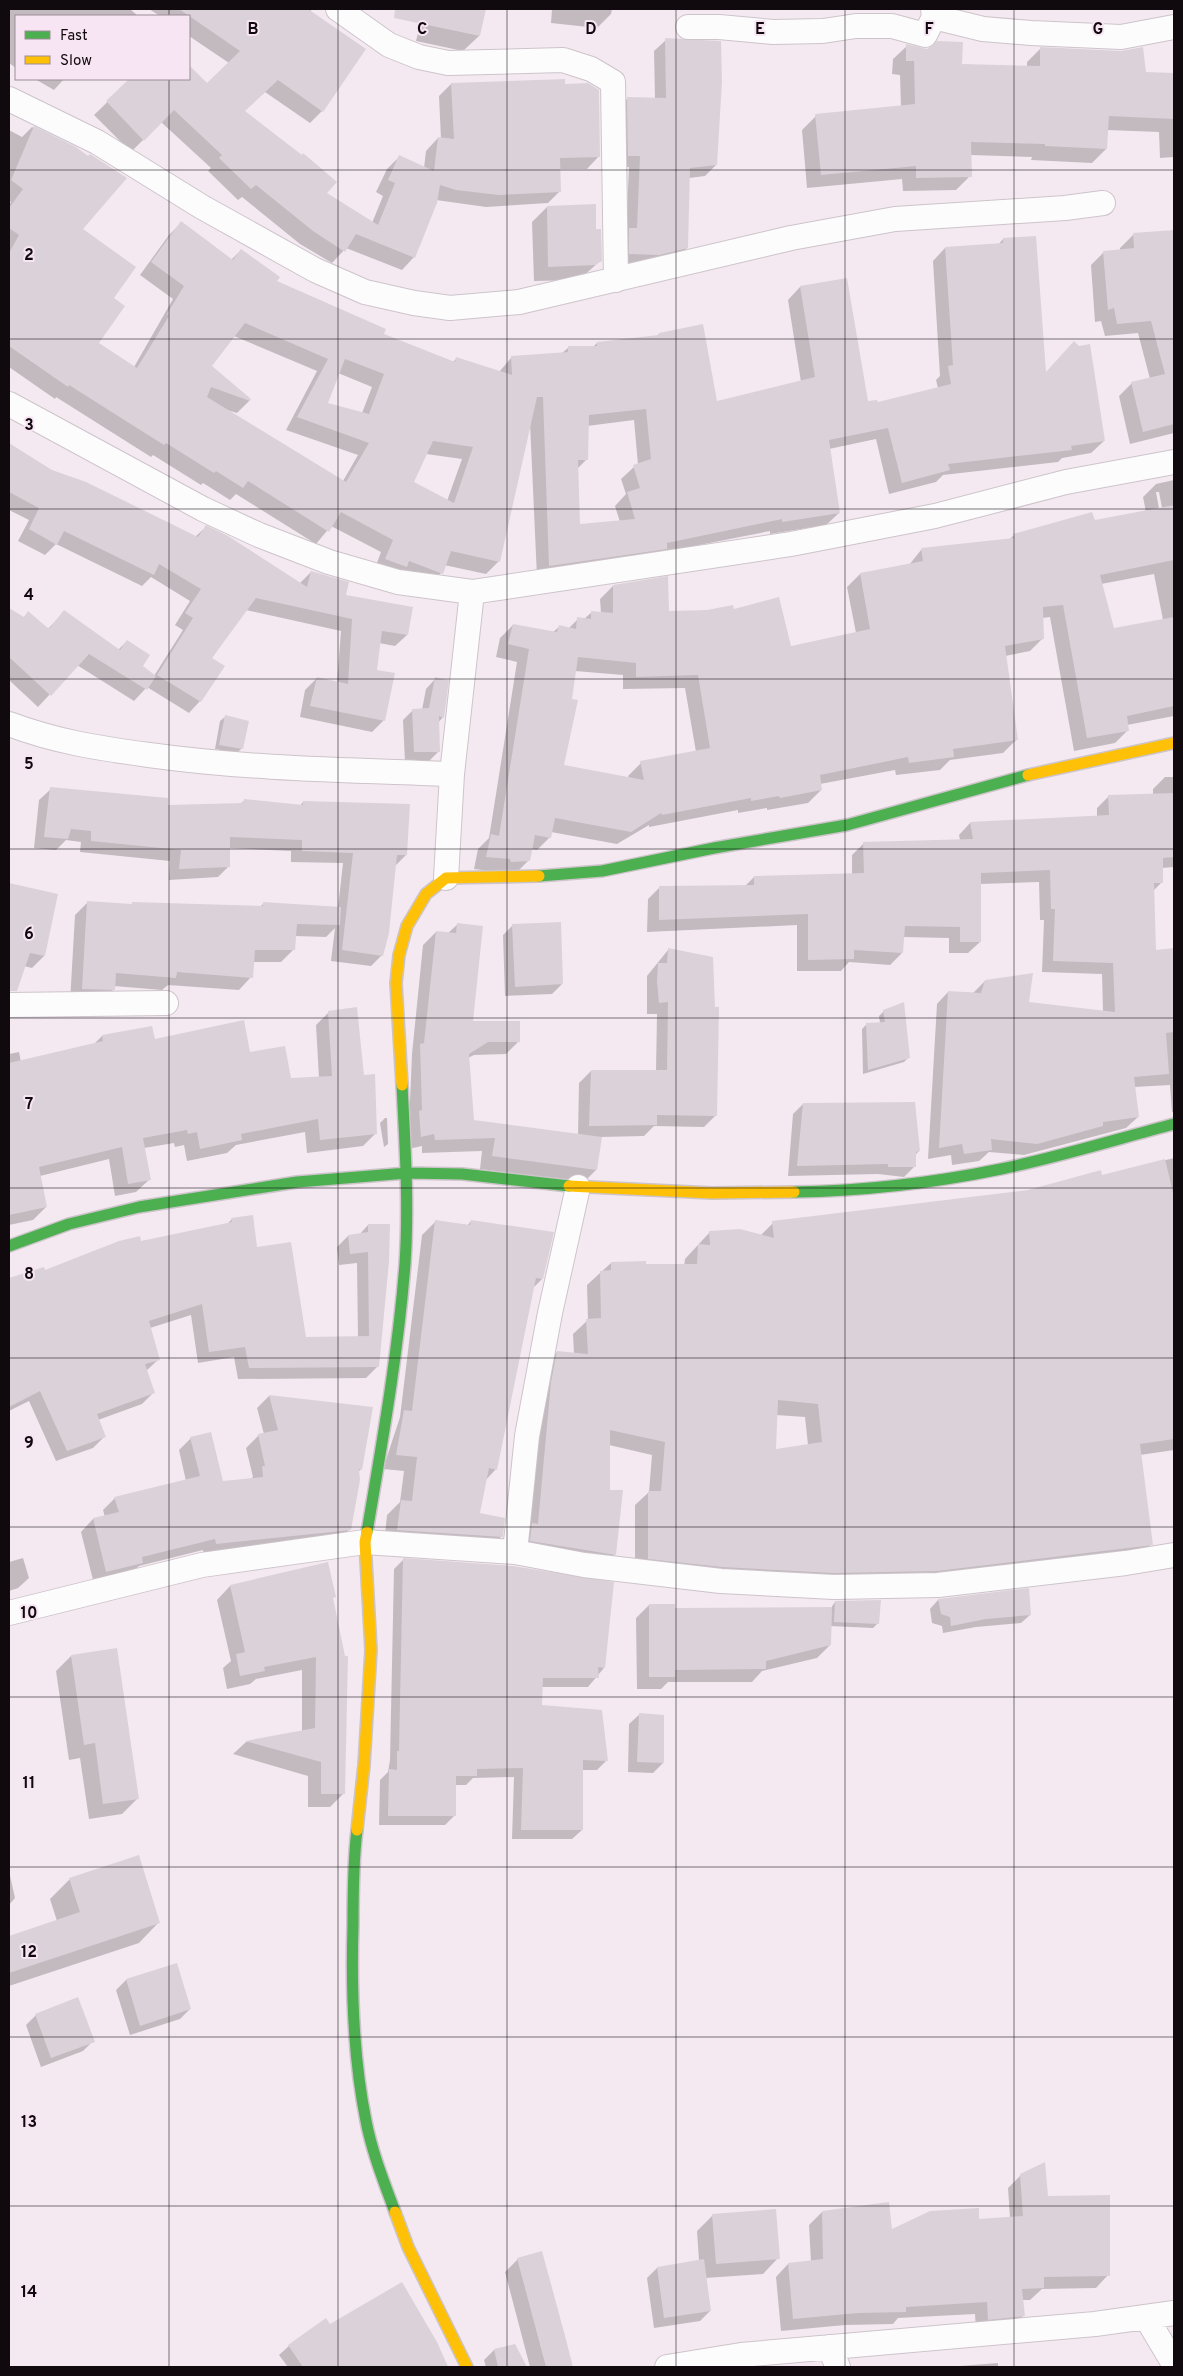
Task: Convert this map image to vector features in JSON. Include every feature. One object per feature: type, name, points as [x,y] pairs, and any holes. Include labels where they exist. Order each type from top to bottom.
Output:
[{"type":"street","points":[[338,9],[390,45],[419,57],[448,63],[563,60],[591,69],[613,82],[616,280]]},
{"type":"street","points":[[688,27],[782,32],[823,32],[856,26],[892,26],[925,35],[933,13],[984,29],[1047,34],[1121,36],[1174,27]]},
{"type":"street","points":[[9,98],[97,142],[277,250],[315,270],[364,292],[405,302],[450,308],[519,302],[792,238],[895,219],[1065,208],[1103,203]]},
{"type":"street","points":[[9,404],[203,509],[260,535],[329,562],[398,582],[472,592],[792,544],[935,516],[1066,482],[1174,462]]},
{"type":"street","points":[[446,878],[452,774],[472,592]]},
{"type":"street","points":[[9,724],[44,738],[95,748],[173,758],[243,765],[452,774]]},
{"type":"street","points":[[466,2367],[408,2247],[380,2173],[366,2122],[354,2046],[352,1959],[354,1857],[364,1764],[371,1650],[365,1542],[394,1372],[405,1263],[407,1173],[396,983],[399,955],[407,926],[426,894],[446,878],[533,877],[602,871],[847,825],[1011,780],[1174,743]]},
{"type":"street","points":[[9,1005],[166,1003]]},
{"type":"street","points":[[9,1246],[69,1224],[139,1207],[297,1182],[407,1173],[462,1174],[578,1187],[712,1193],[839,1191],[898,1186],[1002,1169],[1174,1124]]},
{"type":"street","points":[[515,1552],[527,1436],[550,1313],[578,1187]]},
{"type":"street","points":[[9,1613],[202,1565],[365,1542],[515,1552],[584,1565],[721,1581],[834,1587],[938,1585],[1126,1563],[1174,1555]]},
{"type":"street","points":[[667,2367],[741,2355],[834,2357],[1174,2313]]},
{"type":"street","points":[[1146,2317],[1174,2364]]},
{"type":"building","points":[[179,9],[308,9],[366,49],[323,112],[278,80],[245,111],[302,155],[303,153],[337,182],[327,193],[378,225],[395,183],[388,180],[399,155],[434,171],[438,137],[454,139],[451,83],[565,79],[565,84],[588,83],[599,90],[600,157],[560,158],[561,192],[499,195],[456,190],[440,185],[437,203],[415,258],[356,234],[345,252],[313,231],[256,185],[251,189],[219,158],[222,155],[174,110],[144,141],[106,101],[128,80],[190,80],[190,66],[207,83],[240,51]]},
{"type":"building","points":[[395,9],[486,9],[480,36],[394,18]]},
{"type":"building","points":[[665,38],[721,41],[722,82],[717,165],[690,168],[688,248],[659,255],[629,254],[629,228],[637,228],[640,156],[628,156],[627,97],[666,98]]},
{"type":"building","points":[[937,41],[963,42],[962,64],[1040,66],[1040,47],[1121,51],[1143,47],[1146,72],[1174,73],[1174,119],[1109,116],[1107,149],[1045,146],[1045,144],[971,142],[972,177],[916,178],[916,166],[821,175],[815,114],[915,104],[914,61],[906,61],[906,44],[927,49]]},
{"type":"building","points":[[34,126],[76,147],[88,156],[90,154],[127,178],[83,229],[136,267],[114,298],[125,306],[99,343],[137,368],[169,316],[167,314],[184,286],[151,262],[181,221],[233,260],[241,249],[280,277],[277,281],[386,329],[384,334],[455,362],[456,357],[512,375],[511,356],[568,352],[568,346],[597,346],[597,342],[659,335],[659,333],[703,324],[717,401],[815,377],[800,286],[847,278],[868,401],[877,400],[878,402],[951,384],[948,366],[953,365],[945,247],[1003,243],[1003,238],[1036,236],[1046,372],[1074,341],[1079,346],[1090,344],[1105,441],[1071,446],[1072,450],[948,464],[950,470],[902,483],[888,428],[829,440],[840,513],[782,522],[782,519],[667,543],[667,549],[549,566],[543,397],[537,397],[500,562],[451,551],[443,574],[409,561],[407,567],[385,559],[393,540],[341,512],[329,532],[248,481],[243,488],[216,471],[214,473],[166,443],[164,445],[69,385],[68,387],[9,346],[9,253],[19,235],[9,228],[9,208],[23,189],[11,180]],"holes":[[[245,323],[328,359],[297,417],[369,443],[346,482],[207,397],[211,387],[250,401],[251,399],[212,366]],[[345,359],[384,374],[369,414],[328,403]],[[646,409],[651,459],[633,465],[640,488],[627,492],[635,519],[580,524],[578,460],[588,460],[589,415]],[[433,441],[473,447],[454,503],[414,482]]]},
{"type":"building","points":[[596,204],[596,229],[601,229],[602,261],[595,265],[548,267],[547,206]]},
{"type":"building","points":[[1174,230],[1174,424],[1143,432],[1131,382],[1165,374],[1151,321],[1117,324],[1114,308],[1108,310],[1103,251],[1134,248],[1133,233]]},
{"type":"building","points":[[9,443],[52,470],[86,482],[198,537],[206,525],[228,536],[307,587],[311,571],[349,582],[346,595],[413,607],[408,635],[382,631],[377,670],[395,673],[385,721],[310,706],[317,677],[348,684],[352,619],[256,598],[212,658],[225,666],[201,702],[157,675],[193,618],[185,613],[201,589],[159,564],[154,575],[64,531],[57,545],[29,529],[39,508],[9,492]]},
{"type":"building","points":[[1174,505],[1174,560],[1100,575],[1114,628],[1174,617],[1174,706],[1127,716],[1129,731],[1087,738],[1063,605],[1043,607],[1044,639],[1005,646],[1018,740],[953,749],[954,757],[909,763],[908,757],[820,775],[822,790],[780,798],[779,796],[751,801],[751,798],[662,815],[661,813],[631,832],[555,818],[551,838],[535,835],[530,861],[511,862],[510,859],[486,857],[491,834],[499,836],[529,649],[508,644],[513,624],[557,632],[559,625],[576,629],[577,617],[591,619],[591,611],[613,613],[613,585],[668,576],[669,611],[707,610],[733,605],[734,609],[779,597],[791,646],[870,629],[860,573],[923,561],[921,548],[1014,538],[1013,534],[1092,512],[1095,520]],"holes":[[[578,657],[636,663],[636,677],[698,675],[710,748],[640,761],[644,780],[564,765],[578,700],[572,699]]]},
{"type":"building","points":[[9,608],[24,617],[28,611],[49,629],[64,610],[120,650],[127,640],[150,655],[143,666],[156,676],[147,690],[89,654],[51,696],[9,657]]},
{"type":"building","points":[[435,677],[449,680],[444,718],[439,716],[440,752],[414,752],[412,709],[429,708]]},
{"type":"building","points":[[225,715],[249,721],[243,749],[219,745]]},
{"type":"building","points":[[50,787],[168,798],[168,805],[243,803],[244,799],[303,805],[303,801],[410,804],[407,855],[397,855],[389,933],[383,956],[342,950],[353,853],[302,851],[302,840],[230,837],[230,867],[179,869],[181,850],[91,841],[91,831],[71,829],[68,839],[44,837]]},
{"type":"building","points":[[1174,793],[1174,857],[1163,858],[1163,883],[1154,883],[1156,950],[1174,948],[1174,1032],[1166,1033],[1169,1074],[1134,1077],[1139,1117],[1103,1122],[1103,1126],[1037,1144],[991,1139],[992,1150],[964,1154],[962,1144],[939,1148],[948,991],[981,993],[985,980],[1033,973],[1029,1002],[1115,1012],[1113,963],[1053,961],[1055,909],[1051,909],[1050,870],[981,873],[981,942],[960,942],[960,927],[905,926],[903,953],[854,950],[854,959],[808,960],[808,914],[659,920],[659,886],[754,885],[754,876],[864,873],[863,842],[973,839],[970,822],[1109,815],[1108,795]]},
{"type":"building","points":[[9,883],[58,894],[45,956],[30,953],[17,991],[9,991]]},
{"type":"building","points":[[87,901],[132,904],[132,902],[263,906],[263,902],[341,907],[340,925],[297,924],[295,950],[255,950],[253,978],[177,972],[176,978],[116,973],[115,990],[82,989]]},
{"type":"building","points":[[561,922],[563,984],[515,987],[512,924]]},
{"type":"building","points":[[457,923],[483,926],[473,1021],[520,1021],[520,1042],[488,1042],[469,1054],[474,1120],[602,1137],[597,1170],[492,1156],[495,1138],[435,1140],[434,1134],[421,1137],[419,1111],[422,1110],[420,1044],[424,1043],[436,931],[456,933]]},
{"type":"building","points":[[668,948],[713,957],[715,1007],[719,1007],[717,1116],[657,1115],[657,1125],[589,1126],[591,1070],[667,1070],[668,1002],[659,1003],[657,982],[658,963],[667,963]]},
{"type":"building","points":[[904,1002],[910,1058],[868,1070],[866,1023],[885,1022],[883,1010]]},
{"type":"building","points":[[357,1007],[364,1075],[375,1074],[377,1134],[320,1140],[318,1119],[241,1134],[242,1140],[200,1149],[197,1132],[188,1134],[187,1130],[143,1138],[151,1180],[128,1184],[122,1147],[39,1167],[47,1207],[9,1215],[9,1063],[103,1041],[102,1035],[152,1026],[155,1039],[244,1020],[250,1052],[285,1046],[291,1078],[332,1076],[328,1011]]},
{"type":"building","points":[[915,1102],[920,1151],[916,1152],[916,1167],[888,1167],[888,1164],[797,1166],[803,1103]]},
{"type":"building","points":[[1165,1159],[1174,1197],[1174,1439],[1140,1444],[1153,1545],[937,1571],[834,1573],[722,1567],[648,1559],[648,1491],[661,1491],[665,1442],[610,1430],[610,1490],[623,1490],[616,1555],[530,1541],[532,1523],[538,1524],[551,1382],[557,1351],[588,1354],[586,1319],[601,1318],[600,1271],[611,1270],[611,1262],[646,1261],[646,1264],[697,1264],[698,1244],[710,1245],[709,1231],[740,1229],[774,1238],[772,1221],[1028,1190],[1101,1170],[1102,1175]],"holes":[[[778,1400],[818,1404],[822,1442],[776,1449]]]},
{"type":"building","points":[[253,1215],[257,1247],[291,1242],[306,1337],[369,1336],[368,1252],[350,1254],[348,1235],[368,1232],[368,1224],[390,1224],[389,1262],[379,1367],[249,1368],[245,1347],[209,1352],[202,1304],[149,1321],[160,1360],[145,1364],[155,1393],[97,1414],[106,1437],[67,1451],[40,1391],[9,1407],[9,1278],[44,1267],[45,1270],[119,1241],[140,1236],[141,1241],[232,1222],[231,1218]]},
{"type":"building","points":[[435,1220],[470,1225],[471,1220],[554,1232],[543,1279],[536,1278],[497,1470],[489,1468],[480,1513],[505,1518],[503,1537],[397,1530],[401,1500],[412,1501],[417,1457],[396,1455],[404,1410],[412,1411]]},
{"type":"building","points":[[269,1395],[373,1407],[362,1470],[359,1469],[360,1480],[351,1530],[216,1544],[215,1539],[142,1557],[143,1563],[106,1572],[93,1518],[119,1512],[114,1497],[200,1476],[190,1437],[211,1432],[223,1481],[263,1477],[262,1466],[265,1466],[258,1434],[278,1430]]},
{"type":"building","points":[[403,1558],[513,1566],[614,1582],[605,1668],[598,1667],[599,1678],[543,1678],[542,1705],[602,1710],[608,1761],[583,1760],[583,1830],[521,1830],[523,1768],[477,1769],[477,1776],[456,1776],[456,1816],[388,1816],[389,1769],[397,1770],[397,1751],[399,1751]]},
{"type":"building","points":[[328,1562],[336,1597],[333,1598],[345,1656],[348,1656],[345,1794],[321,1794],[321,1762],[245,1741],[315,1728],[316,1657],[264,1667],[265,1671],[240,1676],[236,1654],[245,1652],[230,1585]]},
{"type":"building","points":[[1029,1588],[1031,1615],[986,1619],[951,1626],[950,1617],[941,1614],[938,1599]]},
{"type":"building","points":[[881,1600],[879,1624],[834,1622],[835,1601]]},
{"type":"building","points":[[649,1604],[675,1604],[675,1608],[832,1607],[831,1645],[766,1661],[766,1669],[675,1670],[675,1677],[649,1677]]},
{"type":"building","points":[[117,1648],[139,1799],[103,1804],[95,1743],[84,1745],[71,1655]]},
{"type":"building","points":[[639,1713],[664,1715],[664,1763],[637,1762]]},
{"type":"building","points":[[139,1855],[160,1923],[9,1973],[9,1936],[80,1912],[69,1878]]},
{"type":"building","points":[[177,1963],[191,2009],[140,2026],[126,1979]]},
{"type":"building","points":[[78,1997],[95,2042],[51,2058],[35,2014]]},
{"type":"building","points":[[1045,2162],[1048,2196],[1110,2195],[1110,2276],[1044,2277],[1044,2288],[1022,2289],[1025,2316],[988,2320],[987,2302],[906,2307],[906,2312],[858,2313],[793,2319],[788,2263],[823,2259],[822,2211],[889,2202],[892,2229],[930,2211],[979,2208],[979,2219],[1023,2216],[1020,2174]]},
{"type":"building","points":[[776,2209],[780,2259],[716,2264],[712,2214]]},
{"type":"building","points":[[542,2251],[573,2367],[546,2367],[517,2258]]},
{"type":"building","points":[[704,2259],[711,2311],[664,2318],[657,2267]]},
{"type":"building","points":[[402,2282],[437,2342],[448,2367],[303,2367],[288,2345],[326,2318],[330,2324]]},
{"type":"building","points":[[515,2344],[527,2367],[498,2367],[494,2349]]},
{"type":"traffic: fast","points":[[539,876],[602,871],[714,848],[847,825],[1028,775]]},
{"type":"traffic: fast","points":[[367,1532],[394,1365],[405,1264],[407,1197],[402,1085]]},
{"type":"traffic: fast","points":[[794,1192],[872,1188],[975,1174],[1044,1159],[1174,1124]]},
{"type":"traffic: fast","points":[[9,1246],[69,1224],[139,1207],[297,1182],[407,1173],[462,1174],[569,1186]]},
{"type":"traffic: fast","points":[[357,1830],[352,1950],[358,2073],[369,2133],[395,2212]]},
{"type":"traffic: slow","points":[[1028,775],[1174,743]]},
{"type":"traffic: slow","points":[[402,1085],[396,983],[399,955],[407,926],[426,894],[446,878],[539,876]]},
{"type":"traffic: slow","points":[[569,1186],[712,1193],[794,1192]]},
{"type":"traffic: slow","points":[[357,1830],[364,1765],[371,1650],[365,1542],[367,1532]]},
{"type":"traffic: slow","points":[[395,2212],[408,2247],[467,2367]]}]
